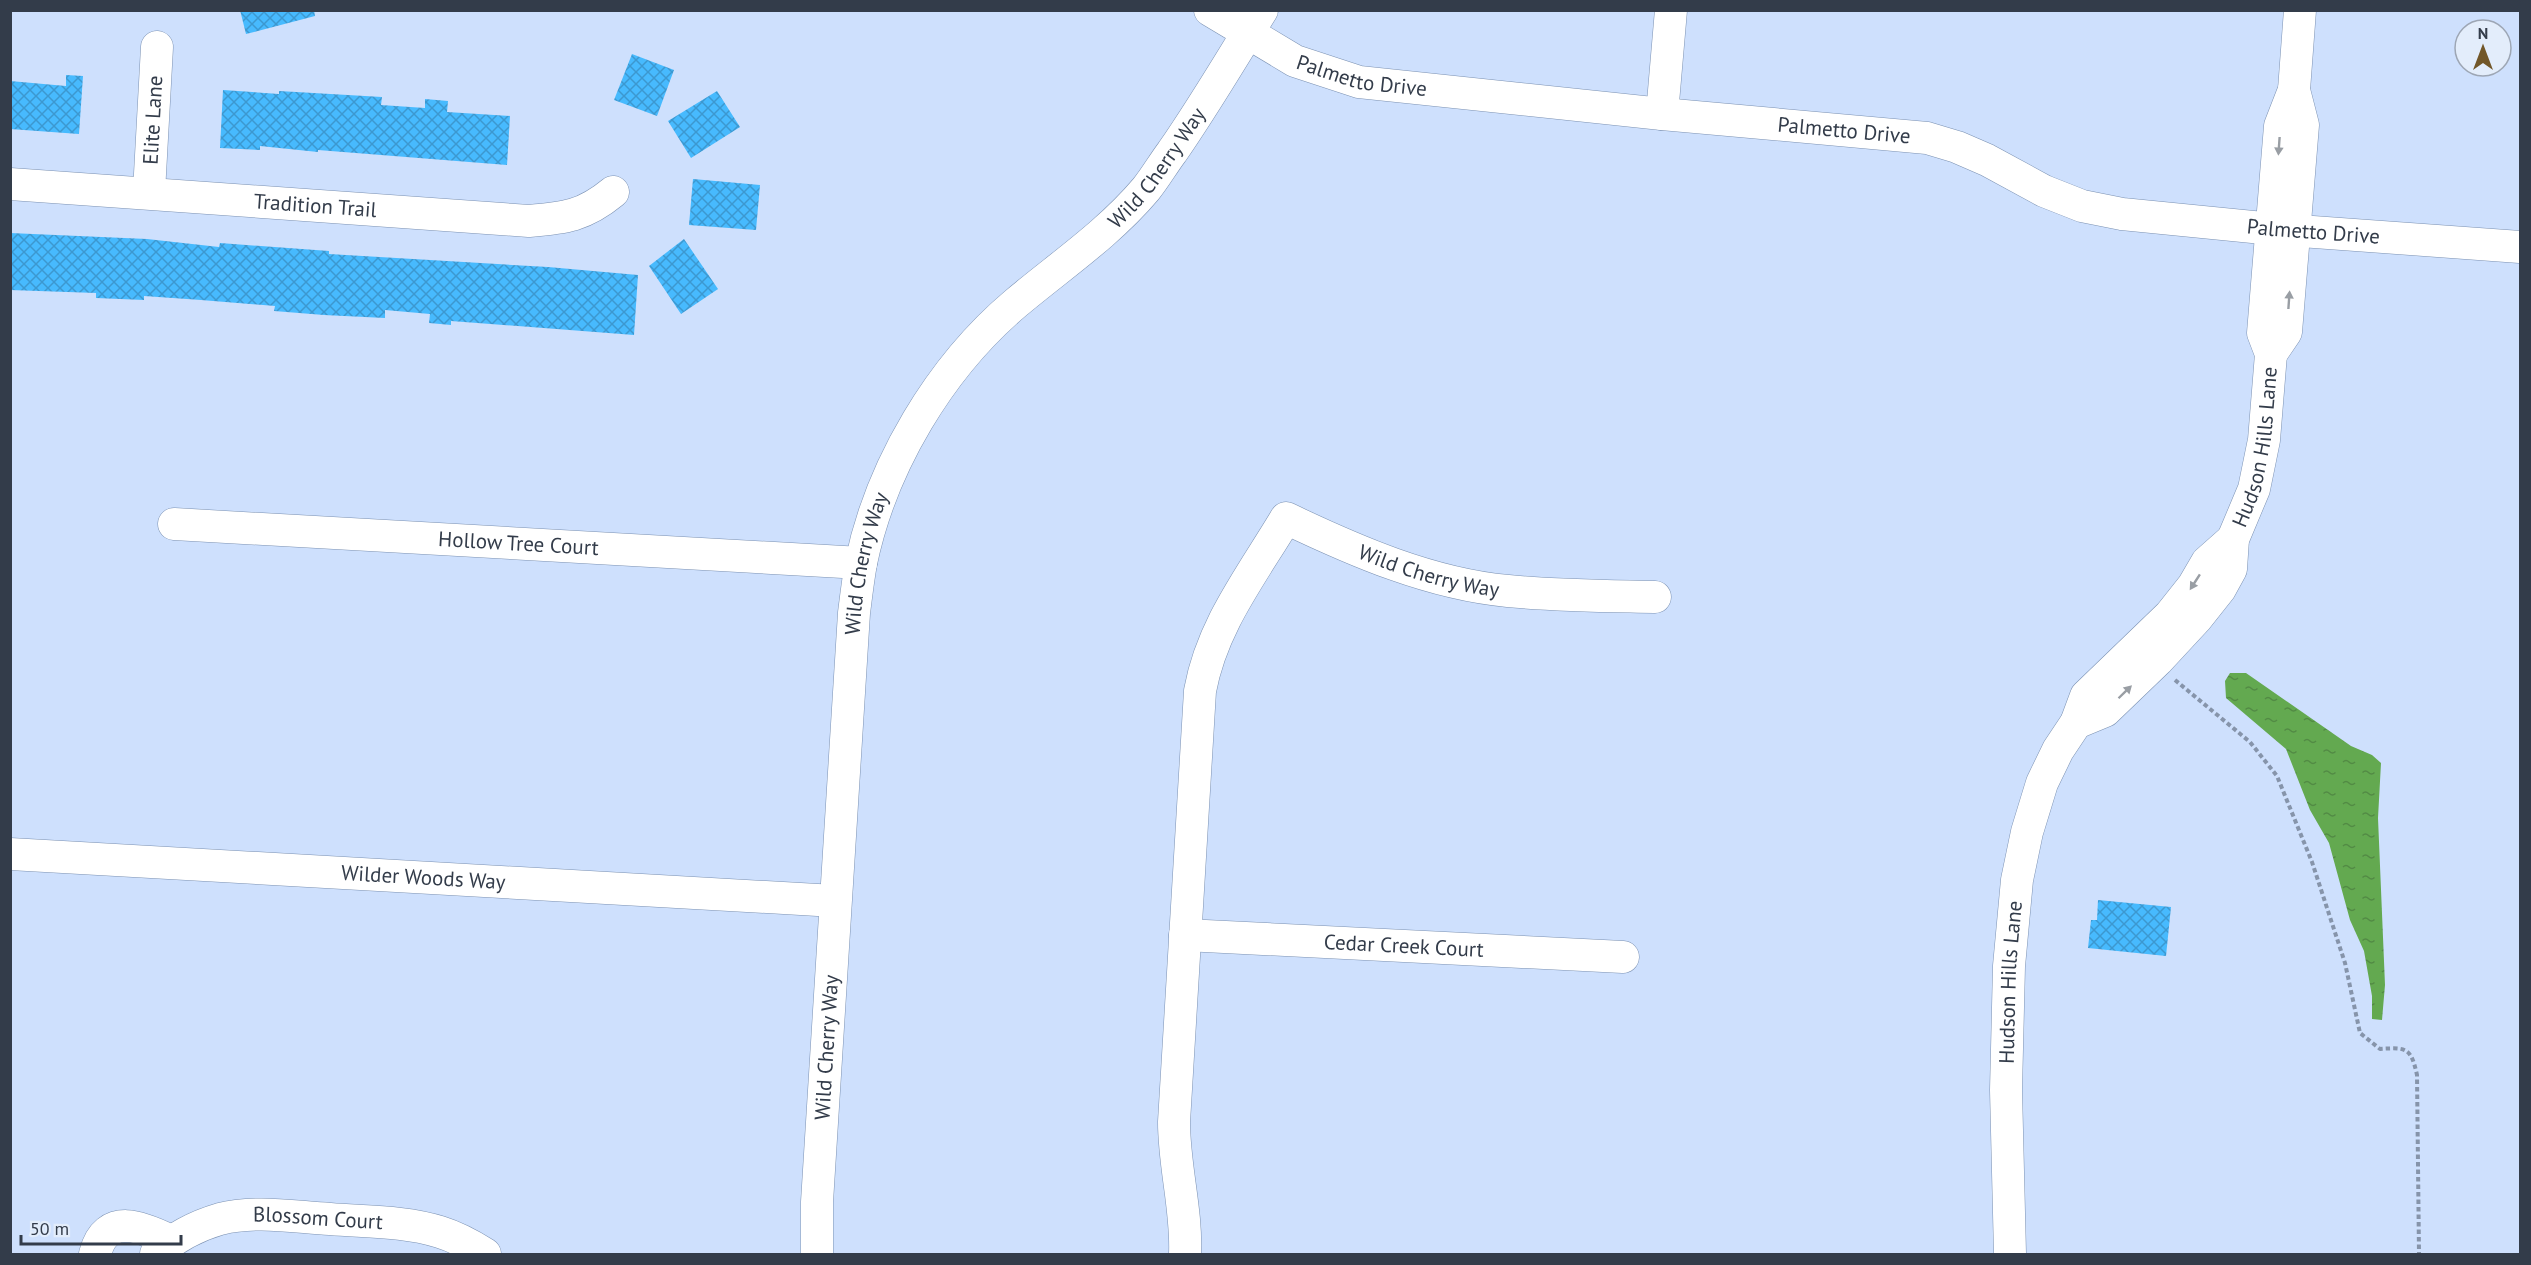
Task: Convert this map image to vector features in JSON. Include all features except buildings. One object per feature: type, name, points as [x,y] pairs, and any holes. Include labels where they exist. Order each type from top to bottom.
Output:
[{"type":"street","name":"Palmetto Drive","points":[[1210,10],[1254,22],[1295,61],[1359,82],[1662,114],[1927,138],[1957,147],[2044,191],[2082,206],[2122,214],[2284,230],[2520,247]]},
{"type":"street","points":[[1662,114],[1671,10]]},
{"type":"street","name":"Hudson Hills Lane","points":[[2010,1254],[2007,999],[2017,880],[2027,832],[2042,783],[2058,750],[2076,723],[2086,696],[2170,615],[2193,586],[2207,562],[2233,539],[2254,489],[2264,440],[2271,354],[2263,333],[2284,230],[2280,126],[2294,90],[2300,10]]},
{"type":"street","name":"Wild Cherry Way","points":[[818,1254],[817,1202],[854,613],[861,563],[886,485],[908,437],[938,388],[988,328],[1016,303],[1098,239],[1146,189],[1192,124],[1254,22]]},
{"type":"street","name":"Elite Lane","points":[[149,192],[157,46]]},
{"type":"street","name":"Tradition Trail","points":[[10,184],[149,192],[529,221],[566,218],[585,212],[613,192]]},
{"type":"street","name":"Wild Cherry Way","points":[[1185,1254],[1186,1231],[1176,1168],[1174,1122],[1200,691],[1204,665],[1230,605],[1286,518],[1339,543],[1420,572],[1459,582],[1506,591],[1655,597]]},
{"type":"street","name":"Hollow Tree Court","points":[[174,524],[861,563]]},
{"type":"street","name":"Wilder Woods Way","points":[[10,854],[836,901]]},
{"type":"street","name":"Cedar Creek Court","points":[[1185,935],[1623,957]]},
{"type":"street","name":"Blossom Court","points":[[164,1248],[199,1226],[222,1219],[250,1215],[406,1224],[440,1232],[469,1244],[485,1254]]},
{"type":"street","points":[[95,1254],[107,1233],[118,1227],[132,1225],[147,1229],[164,1248]]},
{"type":"path","points":[[2168,674],[2250,742],[2277,776],[2312,862],[2345,963],[2360,1033],[2380,1049],[2399,1047],[2407,1049],[2414,1059],[2417,1075],[2419,1254]]},
{"type":"water","points":[[2230,673],[2246,673],[2351,746],[2372,755],[2381,763],[2378,818],[2385,985],[2382,1020],[2372,1019],[2372,996],[2364,951],[2350,920],[2329,843],[2310,810],[2286,749],[2226,698],[2225,681]]}]
